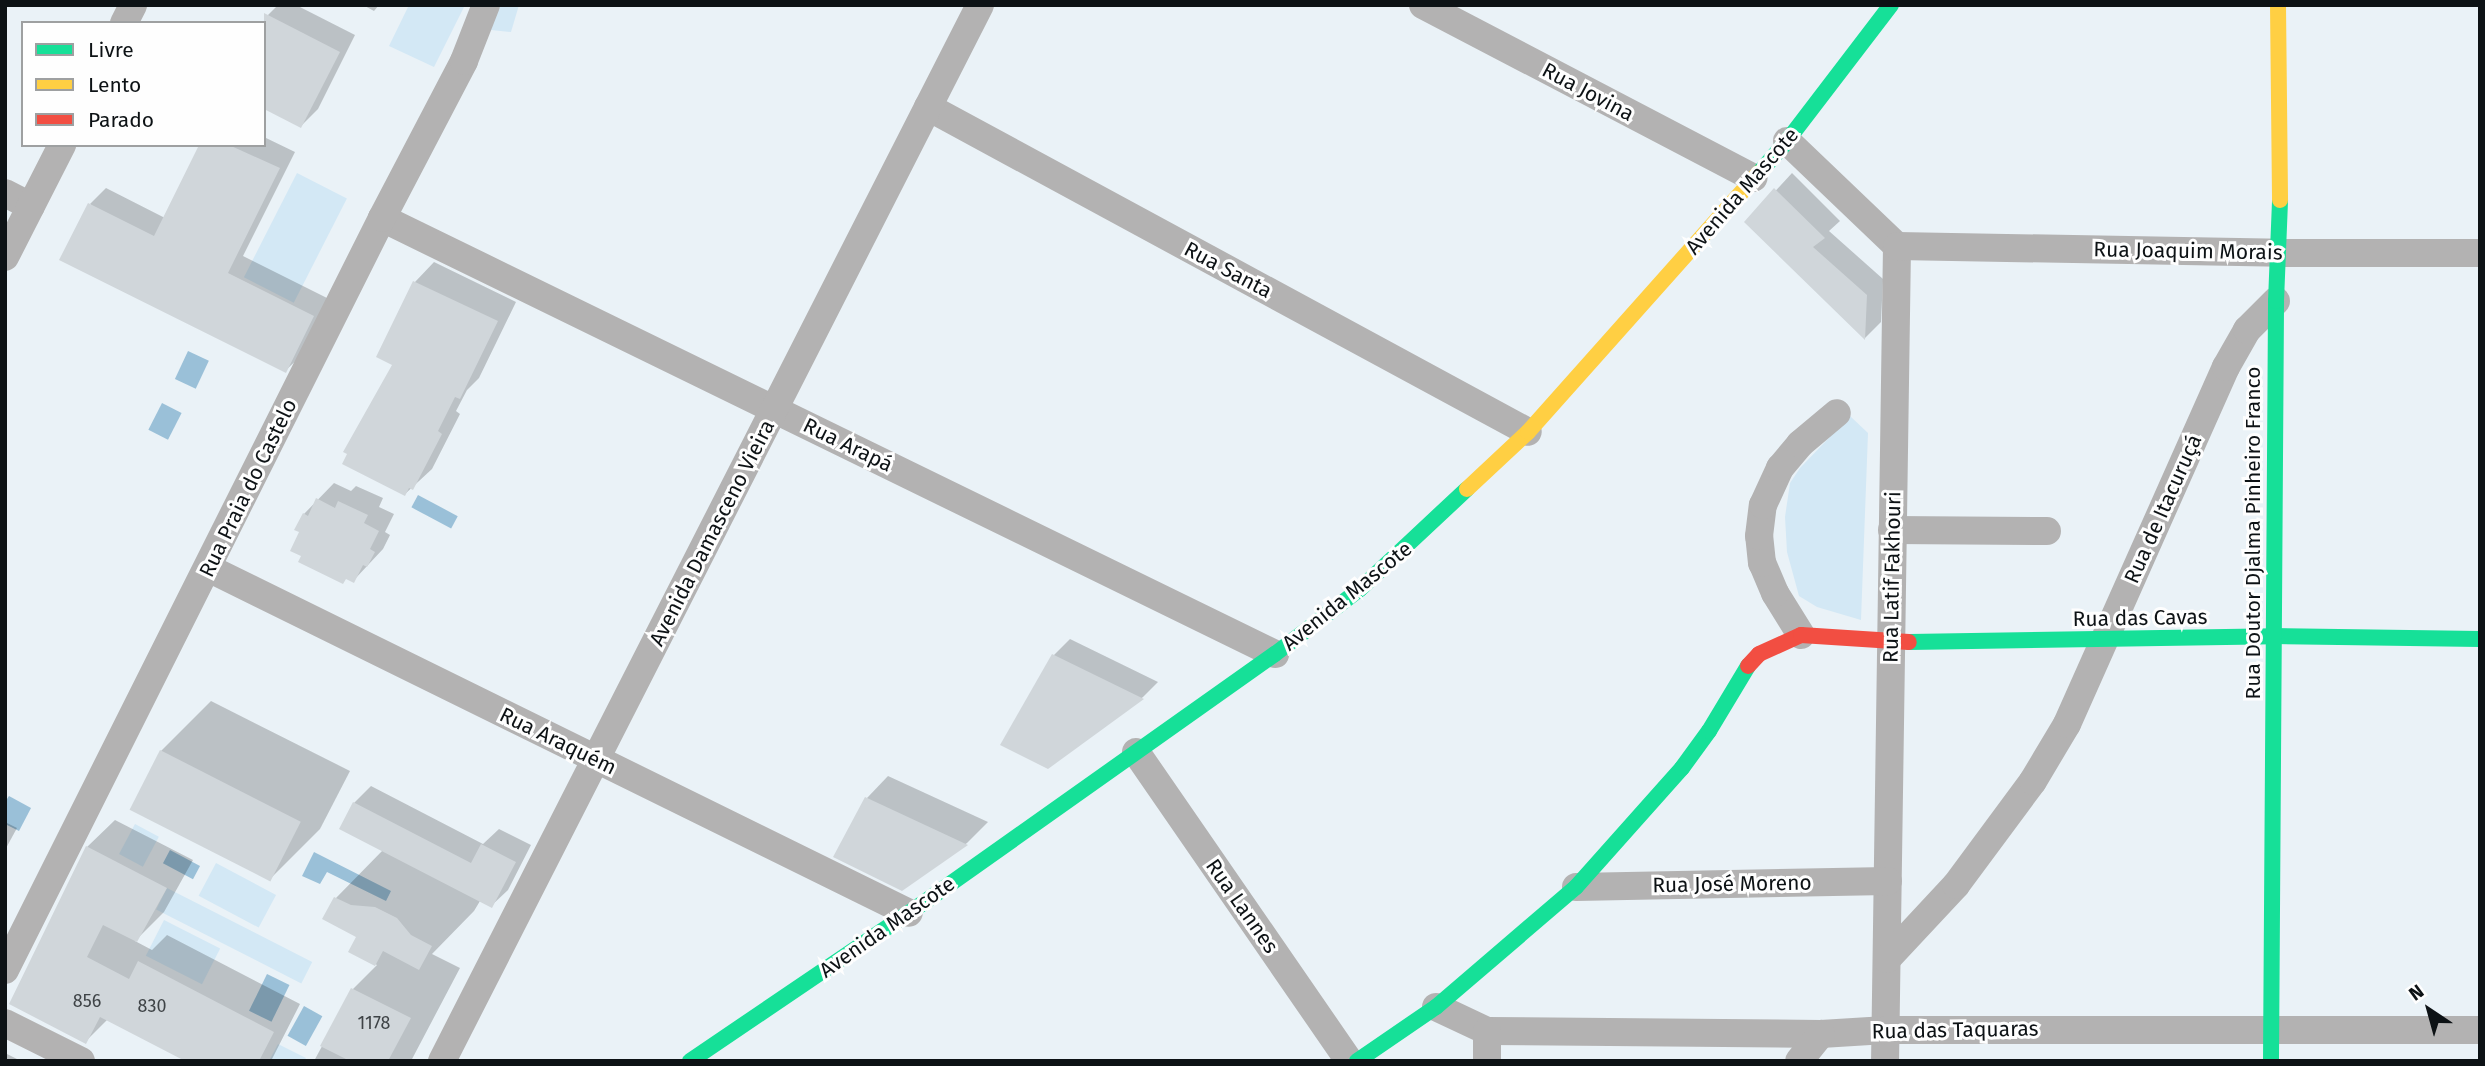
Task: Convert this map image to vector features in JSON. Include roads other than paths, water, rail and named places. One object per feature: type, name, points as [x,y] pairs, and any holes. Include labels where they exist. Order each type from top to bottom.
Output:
[{"type":"street","points":[[125,21],[133,5]]},
{"type":"street","name":"Rua Praia do Castelo","points":[[5,970],[382,218],[464,61],[486,5]]},
{"type":"street","name":"Avenida Damasceno Vieira","points":[[442,1061],[980,5]]},
{"type":"street","name":"Rua Jovina","points":[[1423,5],[1754,178]]},
{"type":"street","name":"Avenida Mascote","points":[[690,1061],[909,913],[1275,654],[1360,589],[1457,503],[1528,432],[1787,141],[1891,5]]},
{"type":"street","name":"Rua Doutor Djalma Pinheiro Franco","points":[[2271,1061],[2276,301],[2280,253],[2278,5]]},
{"type":"street","name":"Rua Santa","points":[[928,107],[1528,432]]},
{"type":"street","points":[[1787,141],[1897,246]]},
{"type":"street","points":[[5,257],[61,147]]},
{"type":"street","points":[[5,193],[31,206]]},
{"type":"street","name":"Rua Arapá","points":[[382,218],[1275,654]]},
{"type":"street","name":"Rua Joaquim Morais","points":[[1897,246],[2280,253],[2480,253]]},
{"type":"street","name":"Rua Latif Fakhouri","points":[[1885,1061],[1897,246]]},
{"type":"street","name":"Rua de Itacuruçá","points":[[1886,959],[1956,884],[2032,781],[2067,724],[2226,367],[2247,330],[2276,301]]},
{"type":"street","points":[[1357,1061],[1436,1007],[1576,887],[1682,768],[1752,661],[1781,642],[1801,635],[1774,593],[1762,563],[1759,536],[1763,505],[1780,468],[1800,444],[1837,413]]},
{"type":"street","points":[[1892,530],[2047,531]]},
{"type":"street","name":"Rua Araquém","points":[[208,568],[909,913]]},
{"type":"street","name":"Rua das Cavas","points":[[1801,635],[1891,642],[2106,641],[2274,636],[2480,639]]},
{"type":"street","name":"Rua Lannes","points":[[1136,752],[1349,1061]]},
{"type":"street","name":"Rua José Moreno","points":[[1576,887],[1888,881]]},
{"type":"street","name":"Rua das Taquaras","points":[[1436,1007],[1487,1031],[1821,1034],[1885,1030],[2480,1030]]},
{"type":"street","points":[[5,1023],[81,1061]]},
{"type":"street","points":[[1487,1031],[1487,1061]]},
{"type":"street","points":[[1799,1061],[1821,1034]]},
{"type":"water","points":[[188,351],[209,361],[196,389],[175,379]]},
{"type":"water","points":[[162,403],[182,413],[168,440],[148,430]]},
{"type":"water","points":[[418,495],[458,516],[451,528],[411,507]]},
{"type":"water","points":[[9,796],[31,808],[19,831],[5,824],[5,802]]},
{"type":"water","points":[[170,850],[200,866],[193,879],[163,863]]},
{"type":"water","points":[[314,852],[391,891],[386,901],[327,872],[320,884],[302,876]]},
{"type":"water","points":[[267,974],[289,985],[271,1022],[249,1011]]},
{"type":"water","points":[[304,1006],[322,1016],[306,1046],[288,1036]]}]
